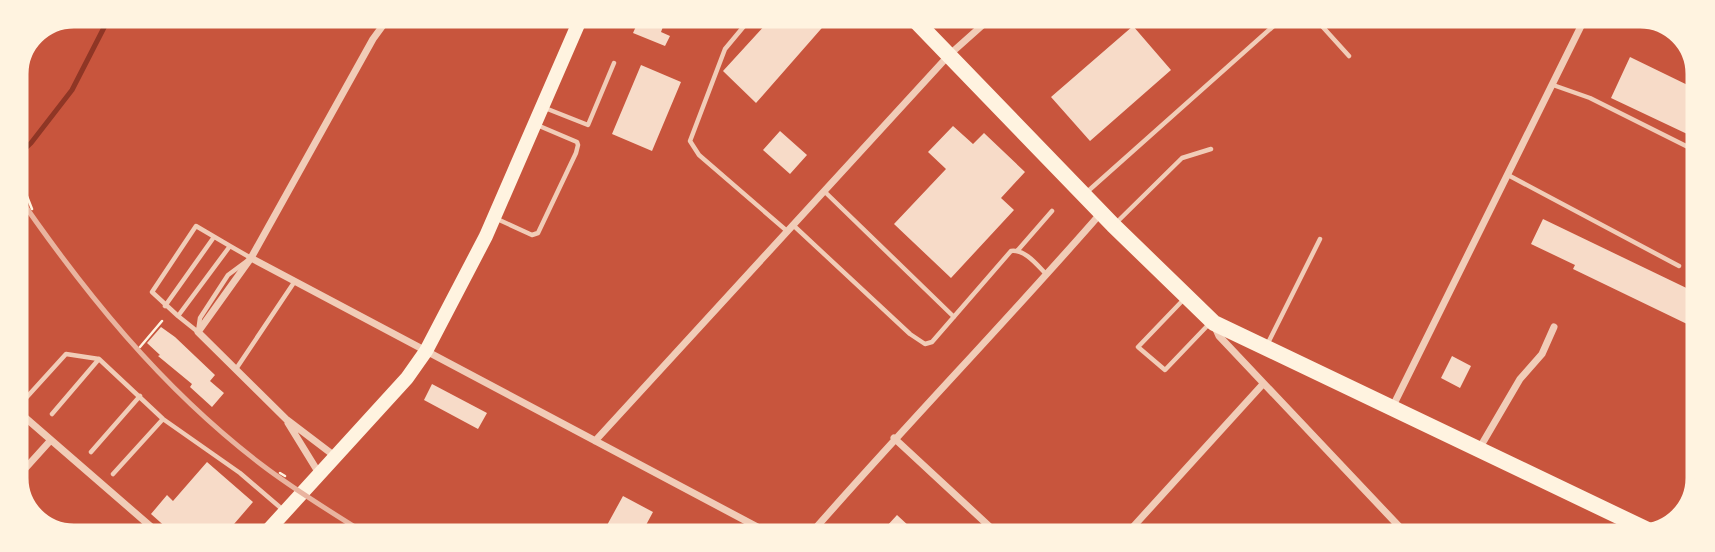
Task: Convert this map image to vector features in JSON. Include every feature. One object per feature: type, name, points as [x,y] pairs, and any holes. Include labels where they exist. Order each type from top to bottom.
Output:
[{"type":"main road","points":[[271,528],[407,378],[426,351],[494,218],[578,24]]},
{"type":"main road","points":[[919,24],[1101,213],[1213,322],[1634,528]]},
{"type":"street","points":[[336,457],[286,419],[198,332],[251,258],[323,124],[384,24]]},
{"type":"street","points":[[595,441],[949,55],[983,24]]},
{"type":"street","points":[[1391,409],[1582,24]]},
{"type":"street","points":[[816,528],[894,438],[1101,213]]},
{"type":"street","points":[[251,258],[761,528]]},
{"type":"street","points":[[1213,322],[1219,336],[1400,528]]},
{"type":"street","points":[[1478,450],[1520,379],[1542,354],[1554,327]]},
{"type":"street","points":[[1132,528],[1263,384]]},
{"type":"street","points":[[25,418],[152,528]]},
{"type":"street","points":[[286,419],[320,475]]},
{"type":"street","points":[[894,438],[991,528]]},
{"type":"street","points":[[25,469],[50,441]]},
{"type":"lane","points":[[746,24],[725,49],[690,141],[699,155],[790,228],[910,334],[925,344],[932,342],[1012,251],[1018,250],[1052,211]]},
{"type":"lane","points":[[1320,24],[1349,56]]},
{"type":"lane","points":[[1084,195],[1275,25]]},
{"type":"lane","points":[[544,107],[588,125],[614,63]]},
{"type":"lane","points":[[1552,84],[1590,98],[1690,148]]},
{"type":"lane","points":[[494,218],[532,235],[538,233],[558,192],[578,145],[536,125]]},
{"type":"lane","points":[[1113,225],[1182,158],[1211,149]]},
{"type":"lane","points":[[1507,174],[1679,266]]},
{"type":"lane","points":[[824,191],[954,317]]},
{"type":"lane","points":[[198,332],[152,292],[196,226],[251,258]]},
{"type":"lane","points":[[165,306],[214,237]]},
{"type":"lane","points":[[1265,349],[1320,239]]},
{"type":"lane","points":[[178,316],[230,246]]},
{"type":"lane","points":[[1018,250],[1047,274]]},
{"type":"lane","points":[[236,369],[295,281]]},
{"type":"lane","points":[[1186,298],[1138,347],[1165,370],[1213,322]]},
{"type":"lane","points":[[25,397],[66,354],[99,359],[163,419],[240,473],[288,528]]},
{"type":"lane","points":[[52,414],[99,359]]},
{"type":"lane","points":[[91,452],[140,396]]},
{"type":"lane","points":[[113,474],[163,419]]},
{"type":"path","points":[[24,189],[32,209]]},
{"type":"path","points":[[140,347],[162,321]]},
{"type":"path","points":[[280,473],[285,476]]},
{"type":"building","points":[[637,24],[664,24],[661,32],[670,36],[665,46],[633,33]]},
{"type":"building","points":[[766,24],[825,24],[756,103],[723,71]]},
{"type":"building","points":[[1133,26],[1171,70],[1090,141],[1051,97]]},
{"type":"building","points":[[1630,57],[1690,86],[1690,135],[1611,98]]},
{"type":"building","points":[[641,65],[681,82],[652,151],[612,134]]},
{"type":"building","points":[[953,126],[973,144],[984,133],[1025,172],[1001,198],[1014,210],[951,278],[894,224],[946,169],[928,152]]},
{"type":"building","points":[[780,131],[807,155],[790,174],[763,150]]},
{"type":"building","points":[[1543,219],[1690,290],[1690,318],[1687,324],[1573,269],[1575,265],[1531,244]]},
{"type":"building","points":[[161,327],[215,375],[210,381],[224,393],[212,407],[190,387],[192,384],[158,356],[160,355],[147,343]]},
{"type":"building","points":[[1452,356],[1471,366],[1460,388],[1441,378]]},
{"type":"building","points":[[432,384],[487,413],[478,429],[424,400]]},
{"type":"building","points":[[207,462],[253,502],[231,528],[167,528],[151,514],[167,495],[173,501]]},
{"type":"building","points":[[623,496],[653,512],[644,528],[605,528]]},
{"type":"building","points":[[897,515],[911,528],[885,528]]},
{"type":"waterway","points":[[24,149],[72,90],[106,24]]},
{"type":"railway","points":[[24,205],[96,300],[157,371],[190,404],[275,475],[356,528]]}]
